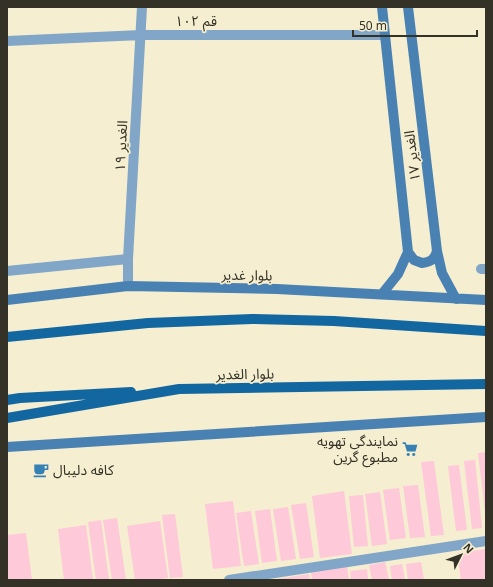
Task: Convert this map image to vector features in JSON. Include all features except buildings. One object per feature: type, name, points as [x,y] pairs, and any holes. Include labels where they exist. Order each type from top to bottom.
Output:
[{"type":"main road","name":"الغدیر ۱۷","points":[[382,7],[408,252]]},
{"type":"main road","name":"الغدیر ۱۷","points":[[408,7],[437,250],[442,273],[456,299]]},
{"type":"main road","points":[[382,294],[398,274],[408,252],[414,260],[422,263],[433,260],[436,256],[437,250]]},
{"type":"main road","name":"بلوار غدیر","points":[[7,300],[128,286],[277,289],[486,300]]},
{"type":"main road","points":[[7,337],[148,323],[252,319],[334,321],[486,331]]},
{"type":"main road","name":"بلوار الغدیر","points":[[7,418],[179,389],[486,384]]},
{"type":"main road","points":[[7,400],[28,397],[179,389]]},
{"type":"main road","points":[[7,447],[486,417]]},
{"type":"street","name":"الغدیر ۱۹","points":[[128,286],[128,259],[142,7]]},
{"type":"street","name":"قم ۱۰۲","points":[[7,41],[141,35],[384,34]]},
{"type":"street","points":[[7,271],[128,259]]},
{"type":"street","points":[[229,580],[486,541]]},
{"type":"place","name":"نمایندگی تهویه مطبوع گرین","points":[[410,449]]},
{"type":"place","name":"کافه دلیبال","points":[[41,470]]}]
